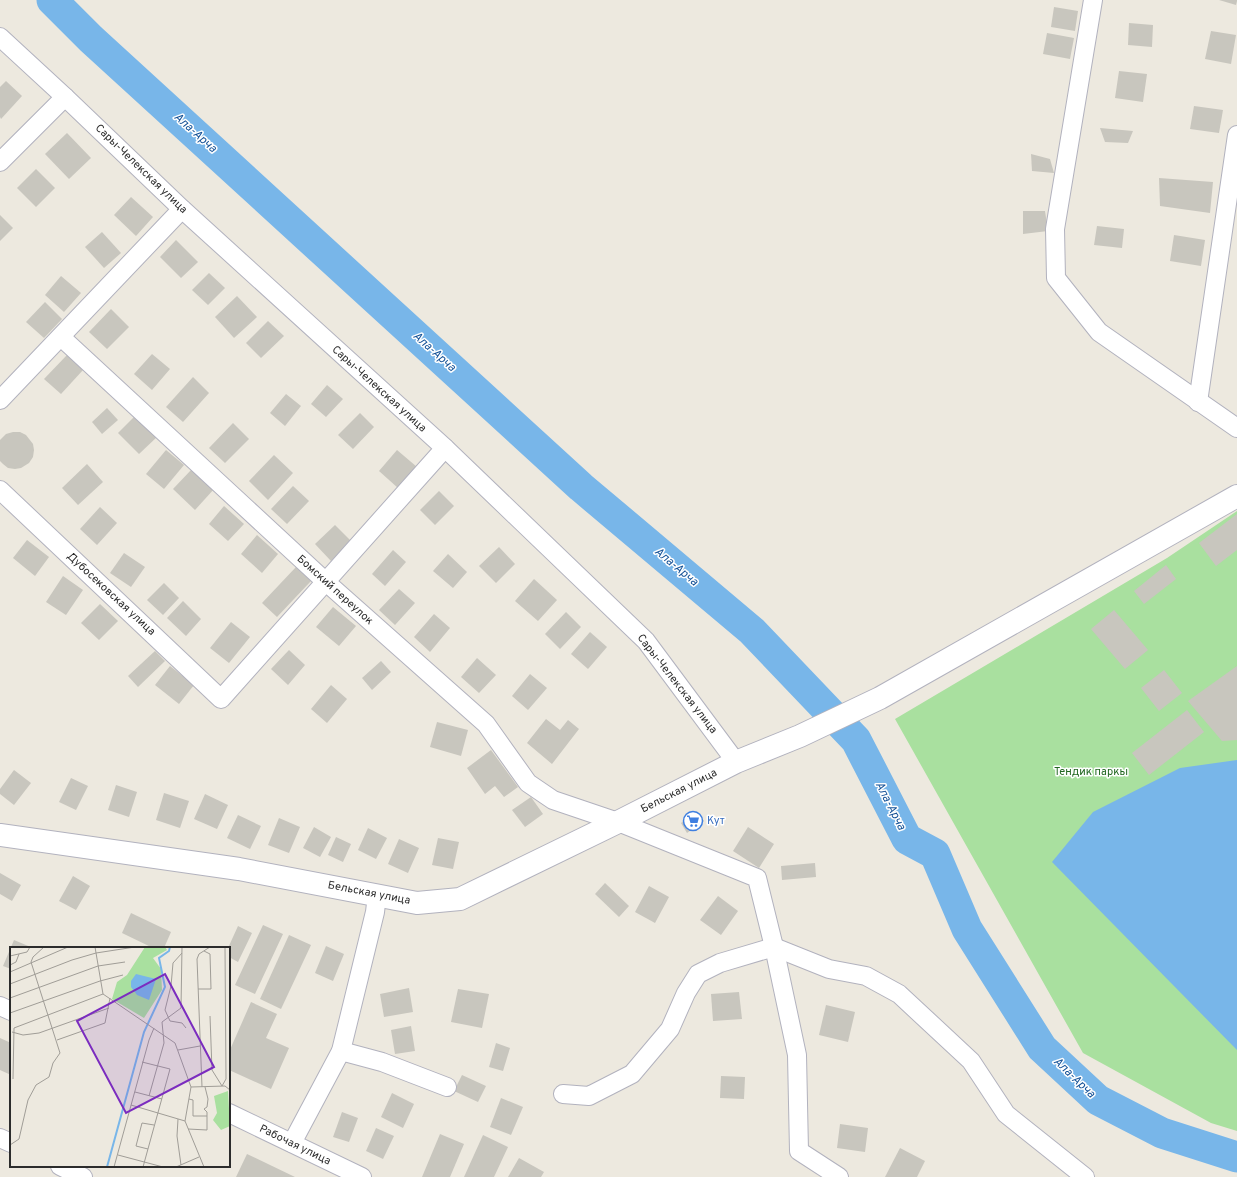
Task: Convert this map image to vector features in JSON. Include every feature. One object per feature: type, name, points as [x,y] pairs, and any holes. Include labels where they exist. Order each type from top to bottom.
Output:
[{"type":"street","points":[[1093,0],[1055,229],[1056,278],[1099,332],[1237,428]]},
{"type":"street","name":"Сары-Челекская улица","points":[[0,37],[182,209],[444,448],[646,641],[736,762]]},
{"type":"street","points":[[0,162],[65,97]]},
{"type":"street","points":[[1198,402],[1237,135]]},
{"type":"street","points":[[0,400],[182,209]]},
{"type":"street","name":"Бомский переулок","points":[[61,337],[326,582],[486,724],[528,783],[553,800],[618,822],[757,878],[774,947]]},
{"type":"street","points":[[326,582],[444,448]]},
{"type":"street","name":"Дубосековская улица","points":[[0,490],[221,699],[326,582]]},
{"type":"street","name":"Бельская улица","points":[[0,835],[239,868],[417,902],[460,899],[618,822],[736,762],[800,736],[880,698],[1237,496]]},
{"type":"street","points":[[292,1143],[341,1051],[375,912],[377,895]]},
{"type":"street","points":[[563,1094],[589,1096],[632,1074],[670,1030],[686,993],[698,974],[720,963],[774,947],[829,969],[866,976],[899,994],[972,1061],[1006,1114],[1085,1177]]},
{"type":"street","points":[[774,947],[797,1055],[799,1151],[839,1177]]},
{"type":"street","points":[[0,1006],[10,1011]]},
{"type":"street","points":[[341,1051],[382,1062],[447,1087]]},
{"type":"street","name":"Рабочая улица","points":[[230,1113],[362,1177]]},
{"type":"street","points":[[0,1138],[10,1143]]},
{"type":"street","points":[[62,1167],[83,1177]]},
{"type":"green space","name":"Тендик паркы","points":[[1237,511],[1237,1131],[1211,1123],[1083,1053],[895,719],[1167,558]]},
{"type":"water","points":[[1237,760],[1237,1050],[1052,862],[1093,812],[1180,768]]},
{"type":"building","points":[[1219,0],[1237,0],[1237,1],[1236,5]]},
{"type":"building","points":[[1054,7],[1078,11],[1075,31],[1051,27]]},
{"type":"building","points":[[1129,23],[1153,25],[1152,47],[1128,45]]},
{"type":"building","points":[[1211,31],[1236,35],[1231,64],[1205,59]]},
{"type":"building","points":[[1047,33],[1074,38],[1070,59],[1043,54]]},
{"type":"building","points":[[1119,71],[1147,74],[1143,102],[1115,98]]},
{"type":"building","points":[[6,81],[22,96],[1,119],[0,87]]},
{"type":"building","points":[[1194,106],[1223,110],[1219,133],[1190,129]]},
{"type":"building","points":[[1100,128],[1133,131],[1128,143],[1105,142]]},
{"type":"building","points":[[67,133],[91,158],[69,179],[45,154]]},
{"type":"building","points":[[1031,154],[1050,159],[1054,173],[1032,171]]},
{"type":"building","points":[[36,169],[55,188],[36,207],[17,188]]},
{"type":"building","points":[[1159,178],[1213,182],[1210,213],[1160,206]]},
{"type":"building","points":[[131,197],[153,217],[136,236],[114,215]]},
{"type":"building","points":[[1023,211],[1045,211],[1048,231],[1023,234]]},
{"type":"building","points":[[0,215],[13,228],[0,241]]},
{"type":"building","points":[[1097,226],[1124,229],[1122,248],[1094,245]]},
{"type":"building","points":[[102,232],[121,253],[104,268],[85,247]]},
{"type":"building","points":[[1174,235],[1205,240],[1201,266],[1170,261]]},
{"type":"building","points":[[176,240],[198,262],[181,278],[160,257]]},
{"type":"building","points":[[209,273],[225,288],[208,305],[192,290]]},
{"type":"building","points":[[61,276],[81,293],[64,312],[45,295]]},
{"type":"building","points":[[237,296],[257,317],[234,338],[215,317]]},
{"type":"building","points":[[45,302],[62,319],[44,338],[26,322]]},
{"type":"building","points":[[111,309],[129,327],[107,349],[89,332]]},
{"type":"building","points":[[268,321],[284,336],[261,358],[246,343]]},
{"type":"building","points":[[152,354],[170,369],[152,390],[134,374]]},
{"type":"building","points":[[67,355],[83,370],[61,394],[44,379]]},
{"type":"building","points":[[193,377],[209,393],[183,422],[166,407]]},
{"type":"building","points":[[327,385],[343,399],[326,417],[311,404]]},
{"type":"building","points":[[286,394],[301,406],[285,426],[270,413]]},
{"type":"building","points":[[107,408],[118,420],[102,434],[92,422]]},
{"type":"building","points":[[360,413],[374,427],[353,449],[338,435]]},
{"type":"building","points":[[137,414],[158,436],[139,454],[118,433]]},
{"type":"building","points":[[233,423],[249,439],[225,463],[209,448]]},
{"type":"building","points":[[20,432],[26,435],[33,444],[34,450],[33,457],[29,463],[21,468],[15,469],[8,468],[0,461],[0,440],[6,434]]},
{"type":"building","points":[[166,450],[184,465],[164,489],[146,474]]},
{"type":"building","points":[[397,450],[417,467],[398,488],[379,471]]},
{"type":"building","points":[[274,455],[293,473],[268,500],[249,481]]},
{"type":"building","points":[[87,464],[103,482],[78,505],[62,488]]},
{"type":"building","points":[[192,469],[214,489],[195,510],[173,489]]},
{"type":"building","points":[[293,486],[309,501],[287,524],[271,509]]},
{"type":"building","points":[[439,491],[454,506],[435,525],[420,510]]},
{"type":"building","points":[[224,506],[244,524],[228,541],[209,524]]},
{"type":"building","points":[[100,507],[117,523],[97,545],[80,529]]},
{"type":"building","points":[[1237,514],[1237,550],[1216,566],[1199,543]]},
{"type":"building","points":[[335,525],[351,541],[331,561],[315,544]]},
{"type":"building","points":[[257,535],[278,554],[262,573],[241,554]]},
{"type":"building","points":[[27,540],[49,557],[35,576],[13,558]]},
{"type":"building","points":[[499,547],[515,564],[496,583],[479,566]]},
{"type":"building","points":[[393,550],[406,562],[385,586],[372,574]]},
{"type":"building","points":[[124,553],[145,567],[131,587],[110,573]]},
{"type":"building","points":[[448,554],[467,572],[453,588],[433,571]]},
{"type":"building","points":[[1166,565],[1176,579],[1144,604],[1134,591]]},
{"type":"building","points":[[296,567],[311,581],[277,617],[262,603]]},
{"type":"building","points":[[63,576],[83,590],[66,615],[46,602]]},
{"type":"building","points":[[534,579],[557,600],[538,621],[515,601]]},
{"type":"building","points":[[164,583],[179,598],[163,615],[147,600]]},
{"type":"building","points":[[399,589],[415,603],[395,625],[379,610]]},
{"type":"building","points":[[183,601],[201,619],[186,636],[167,618]]},
{"type":"building","points":[[100,604],[118,621],[99,640],[81,623]]},
{"type":"building","points":[[333,607],[356,626],[339,646],[316,627]]},
{"type":"building","points":[[1114,610],[1148,650],[1125,669],[1091,629]]},
{"type":"building","points":[[566,612],[581,627],[560,649],[545,634]]},
{"type":"building","points":[[434,614],[450,628],[430,652],[414,637]]},
{"type":"building","points":[[231,622],[250,637],[229,663],[210,648]]},
{"type":"building","points":[[590,632],[607,647],[588,669],[571,654]]},
{"type":"building","points":[[289,650],[305,665],[288,685],[271,669]]},
{"type":"building","points":[[155,651],[165,661],[138,687],[128,676]]},
{"type":"building","points":[[477,658],[496,675],[479,693],[461,677]]},
{"type":"building","points":[[381,661],[391,672],[372,690],[362,678]]},
{"type":"building","points":[[170,666],[194,685],[179,704],[155,685]]},
{"type":"building","points":[[1237,666],[1237,740],[1222,741],[1188,701]]},
{"type":"building","points":[[1164,670],[1182,693],[1159,711],[1141,688]]},
{"type":"building","points":[[530,674],[547,688],[528,710],[512,696]]},
{"type":"building","points":[[331,685],[347,699],[327,723],[311,709]]},
{"type":"building","points":[[1187,710],[1204,732],[1149,775],[1132,753]]},
{"type":"building","points":[[546,719],[560,730],[568,720],[579,729],[552,764],[527,743]]},
{"type":"building","points":[[437,722],[468,730],[461,756],[430,747]]},
{"type":"building","points":[[491,750],[518,787],[504,797],[495,786],[485,794],[467,768]]},
{"type":"building","points":[[14,770],[31,783],[14,805],[0,794],[0,789]]},
{"type":"building","points":[[71,778],[88,786],[76,810],[59,802]]},
{"type":"building","points":[[116,785],[137,792],[129,817],[108,810]]},
{"type":"building","points":[[164,793],[189,801],[180,828],[156,820]]},
{"type":"building","points":[[205,794],[228,805],[217,829],[194,819]]},
{"type":"building","points":[[531,797],[543,814],[525,827],[512,810]]},
{"type":"building","points":[[697,812],[704,821],[687,833],[681,823]]},
{"type":"building","points":[[238,815],[261,826],[250,849],[227,838]]},
{"type":"building","points":[[279,818],[300,827],[289,853],[268,845]]},
{"type":"building","points":[[314,827],[331,837],[320,857],[303,848]]},
{"type":"building","points":[[748,827],[774,844],[759,868],[733,851]]},
{"type":"building","points":[[368,828],[387,838],[376,859],[358,850]]},
{"type":"building","points":[[336,837],[351,844],[343,862],[328,855]]},
{"type":"building","points":[[438,838],[459,842],[453,869],[432,865]]},
{"type":"building","points":[[399,839],[419,848],[408,873],[388,864]]},
{"type":"building","points":[[815,863],[816,877],[782,880],[781,866]]},
{"type":"building","points":[[0,873],[21,885],[12,901],[0,894]]},
{"type":"building","points":[[73,876],[90,886],[76,910],[59,901]]},
{"type":"building","points":[[605,883],[629,906],[619,917],[595,894]]},
{"type":"building","points":[[649,886],[669,897],[655,923],[635,912]]},
{"type":"building","points":[[718,896],[738,911],[721,935],[700,920]]},
{"type":"building","points":[[131,913],[171,932],[164,947],[151,947],[122,933]]},
{"type":"building","points":[[263,925],[283,934],[255,994],[235,985]]},
{"type":"building","points":[[238,926],[252,933],[238,962],[230,958],[230,947],[228,947]]},
{"type":"building","points":[[289,935],[311,945],[281,1009],[260,999]]},
{"type":"building","points":[[14,940],[31,947],[11,947]]},
{"type":"building","points":[[326,946],[344,954],[333,981],[315,973]]},
{"type":"building","points":[[10,949],[10,969],[3,966]]},
{"type":"building","points":[[409,988],[413,1012],[384,1017],[380,994]]},
{"type":"building","points":[[458,989],[489,994],[482,1028],[451,1022]]},
{"type":"building","points":[[739,992],[742,1019],[713,1021],[711,994]]},
{"type":"building","points":[[251,1002],[277,1014],[266,1038],[289,1048],[271,1089],[230,1070],[230,1050]]},
{"type":"building","points":[[826,1005],[855,1012],[848,1042],[819,1035]]},
{"type":"building","points":[[411,1026],[415,1051],[395,1054],[391,1030]]},
{"type":"building","points":[[0,1038],[10,1043],[10,1075],[0,1070]]},
{"type":"building","points":[[496,1043],[510,1048],[503,1071],[489,1067]]},
{"type":"building","points":[[462,1075],[486,1086],[478,1102],[454,1091]]},
{"type":"building","points":[[721,1076],[745,1077],[744,1099],[720,1098]]},
{"type":"building","points":[[392,1093],[414,1104],[403,1128],[381,1117]]},
{"type":"building","points":[[501,1098],[523,1107],[511,1135],[490,1127]]},
{"type":"building","points":[[342,1112],[358,1118],[349,1142],[333,1137]]},
{"type":"building","points":[[840,1124],[868,1128],[865,1152],[837,1148]]},
{"type":"building","points":[[376,1128],[394,1136],[383,1159],[366,1151]]},
{"type":"building","points":[[440,1134],[464,1144],[450,1177],[422,1177]]},
{"type":"building","points":[[483,1135],[508,1147],[494,1177],[464,1177]]},
{"type":"building","points":[[900,1148],[925,1161],[917,1177],[885,1177]]},
{"type":"building","points":[[247,1154],[295,1177],[236,1177]]},
{"type":"building","points":[[519,1158],[544,1172],[541,1177],[508,1177]]},
{"type":"waterway","name":"Ала-Арча","points":[[52,0],[91,39],[581,487],[752,631],[856,740],[907,839],[935,854],[967,929],[1042,1048],[1098,1100],[1162,1133],[1237,1157]]},
{"type":"place","name":"Кут","points":[[693,821]]}]
